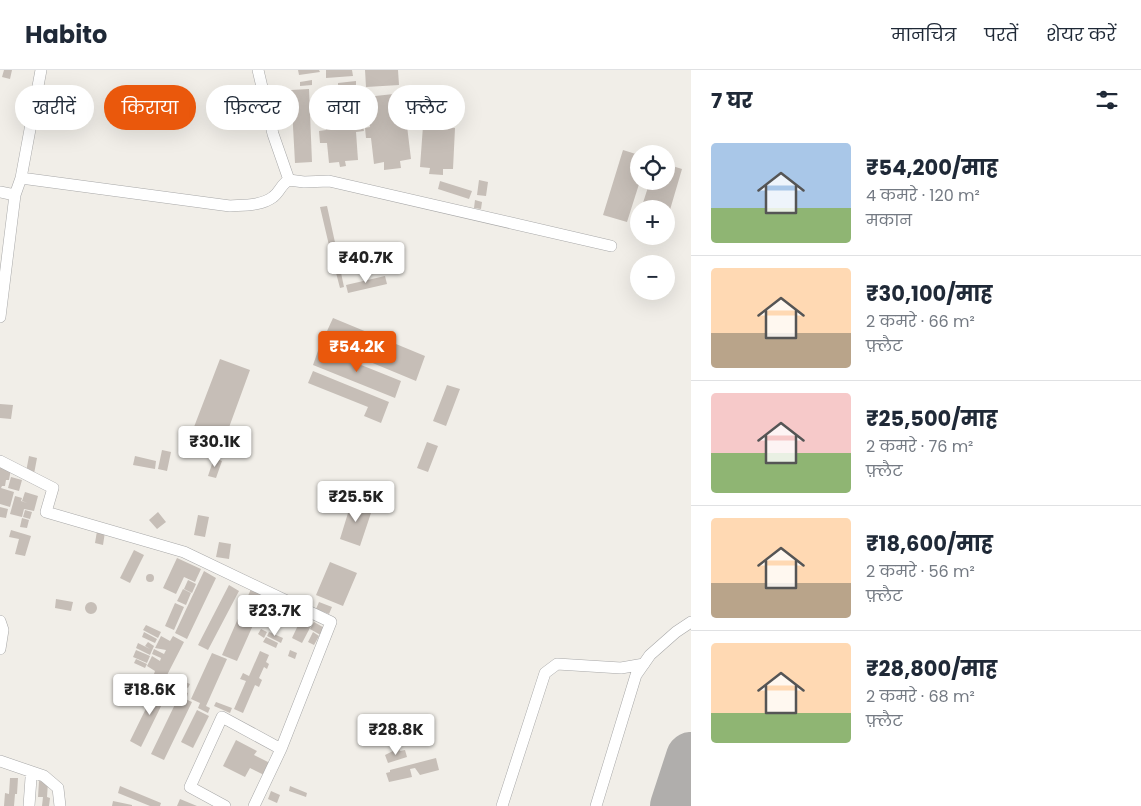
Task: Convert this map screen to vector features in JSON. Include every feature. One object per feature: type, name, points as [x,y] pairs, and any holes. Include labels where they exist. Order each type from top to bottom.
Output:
[{"type":"street","points":[[0,317],[15,195],[21,178],[41,70]]},
{"type":"street","points":[[258,70],[273,134],[289,180]]},
{"type":"street","points":[[21,178],[230,206],[254,204],[273,197],[283,183],[289,180],[304,182],[329,181],[611,246]]},
{"type":"street","points":[[0,192],[15,195]]},
{"type":"street","points":[[0,461],[53,488],[46,512],[184,552],[331,622],[280,749],[254,806]]},
{"type":"street","points":[[0,621],[2,630],[0,648]]},
{"type":"street","points":[[596,806],[626,702],[636,675],[644,664],[676,632],[691,622]]},
{"type":"street","points":[[502,806],[545,672],[557,664],[622,668],[644,664]]},
{"type":"street","points":[[225,806],[190,787],[222,717],[280,749]]},
{"type":"street","points":[[0,761],[44,776],[58,788],[60,806]]},
{"type":"street","points":[[29,806],[31,778]]},
{"type":"building","points":[[4,70],[12,70],[10,79],[2,77]]},
{"type":"building","points":[[298,70],[319,70],[320,72],[299,75]]},
{"type":"building","points":[[326,70],[352,70],[353,76],[326,78]]},
{"type":"building","points":[[365,70],[398,70],[399,85],[366,85]]},
{"type":"building","points":[[312,80],[312,85],[300,86],[300,82]]},
{"type":"building","points":[[356,81],[356,85],[338,85],[338,83]]},
{"type":"building","points":[[309,89],[309,130],[311,130],[312,162],[295,163],[293,130],[299,130],[299,90]]},
{"type":"building","points":[[388,95],[388,130],[407,130],[411,159],[400,161],[401,168],[384,170],[384,162],[374,164],[371,138],[366,138],[365,130],[378,130],[378,96]]},
{"type":"building","points":[[364,130],[356,132],[358,160],[345,161],[346,166],[340,167],[339,162],[329,163],[327,143],[320,143],[319,131]]},
{"type":"building","points":[[423,130],[455,130],[453,169],[443,169],[443,175],[429,174],[430,168],[420,167]]},
{"type":"building","points":[[623,150],[630,152],[630,190],[637,190],[634,200],[630,200],[630,213],[627,222],[603,215]]},
{"type":"building","points":[[675,167],[682,169],[673,200],[644,200],[647,190],[675,190]]},
{"type":"building","points":[[479,180],[488,182],[486,196],[477,195]]},
{"type":"building","points":[[440,181],[472,191],[469,199],[438,189]]},
{"type":"building","points":[[475,200],[482,202],[481,209],[474,208]]},
{"type":"building","points":[[327,206],[338,256],[332,258],[320,207]]},
{"type":"building","points":[[340,268],[344,287],[340,288],[335,269]]},
{"type":"building","points":[[385,276],[387,284],[348,293],[346,285]]},
{"type":"building","points":[[333,318],[425,356],[416,381],[322,342]]},
{"type":"building","points":[[319,348],[401,381],[395,398],[313,365]]},
{"type":"building","points":[[220,359],[250,370],[220,452],[189,440]]},
{"type":"building","points":[[313,371],[389,402],[381,423],[364,416],[368,407],[308,383]]},
{"type":"building","points":[[447,385],[460,389],[446,426],[433,421]]},
{"type":"building","points":[[0,404],[13,405],[11,419],[0,418]]},
{"type":"building","points":[[181,439],[188,440],[188,448],[181,447]]},
{"type":"building","points":[[427,442],[438,446],[428,472],[417,468]]},
{"type":"building","points":[[162,450],[171,452],[167,471],[158,469]]},
{"type":"building","points":[[29,456],[37,458],[34,474],[26,472]]},
{"type":"building","points":[[135,456],[156,461],[155,469],[133,465]]},
{"type":"building","points":[[214,458],[222,461],[216,478],[208,476]]},
{"type":"building","points":[[0,467],[11,469],[9,480],[6,480],[5,486],[1,488],[14,492],[10,507],[0,504]]},
{"type":"building","points":[[11,477],[22,480],[19,491],[8,488]]},
{"type":"building","points":[[25,492],[38,496],[34,511],[24,509],[22,517],[10,514],[15,496],[22,498],[21,501],[27,503],[22,501]]},
{"type":"building","points":[[352,500],[373,507],[360,546],[340,539]]},
{"type":"building","points":[[0,507],[8,509],[6,518],[0,517]]},
{"type":"building","points":[[25,510],[32,512],[30,519],[23,517]]},
{"type":"building","points":[[158,512],[166,522],[157,529],[149,520]]},
{"type":"building","points":[[198,515],[209,517],[205,537],[194,535]]},
{"type":"building","points":[[22,518],[29,520],[27,528],[20,527]]},
{"type":"building","points":[[11,530],[31,536],[25,556],[15,554],[19,539],[9,537]]},
{"type":"building","points":[[97,531],[105,532],[103,545],[95,543]]},
{"type":"building","points":[[219,542],[231,544],[229,559],[216,557]]},
{"type":"building","points":[[134,550],[144,555],[130,583],[120,578]]},
{"type":"building","points":[[177,558],[201,569],[195,582],[184,577],[176,594],[163,588]]},
{"type":"building","points":[[330,562],[357,573],[343,606],[316,595]]},
{"type":"building","points":[[204,571],[216,578],[187,639],[175,633]]},
{"type":"building","points":[[150,574],[154,578],[150,582],[146,578]]},
{"type":"building","points":[[188,580],[196,584],[192,593],[184,589]]},
{"type":"building","points":[[229,585],[239,591],[208,650],[198,645]]},
{"type":"building","points":[[183,589],[191,593],[186,605],[177,601]]},
{"type":"building","points":[[251,589],[266,596],[237,661],[222,655]]},
{"type":"building","points":[[56,599],[73,602],[71,611],[55,608]]},
{"type":"building","points":[[91,602],[97,608],[91,614],[85,608]]},
{"type":"building","points":[[319,602],[332,607],[329,614],[316,609]]},
{"type":"building","points":[[175,603],[184,607],[174,630],[165,626]]},
{"type":"building","points":[[280,606],[298,614],[292,626],[274,618]]},
{"type":"building","points":[[301,619],[312,624],[302,643],[292,638]]},
{"type":"building","points":[[314,622],[328,630],[324,637],[310,629]]},
{"type":"building","points":[[146,625],[161,632],[158,638],[143,630]]},
{"type":"building","points":[[261,629],[267,632],[264,638],[258,634]]},
{"type":"building","points":[[144,632],[157,639],[155,643],[142,637]]},
{"type":"building","points":[[269,632],[283,638],[281,643],[267,636]]},
{"type":"building","points":[[313,632],[319,636],[314,645],[308,642]]},
{"type":"building","points":[[161,636],[170,641],[173,636],[184,642],[165,679],[154,674],[155,671],[147,666],[152,656],[160,661],[161,658],[152,654],[154,649],[164,654],[166,650],[155,648]]},
{"type":"building","points":[[266,637],[278,643],[276,648],[263,642]]},
{"type":"building","points":[[148,642],[154,646],[150,655],[136,648],[138,643],[150,649],[145,646]]},
{"type":"building","points":[[136,650],[150,656],[147,663],[133,657]]},
{"type":"building","points":[[290,650],[297,653],[295,659],[288,656]]},
{"type":"building","points":[[260,651],[269,655],[266,662],[269,664],[267,669],[264,667],[259,678],[262,680],[259,687],[255,685],[243,713],[234,709],[246,681],[240,679],[243,673],[249,676]]},
{"type":"building","points":[[212,653],[227,659],[206,706],[210,708],[208,713],[198,708],[200,703],[191,699]]},
{"type":"building","points":[[136,659],[147,664],[145,668],[134,663]]},
{"type":"building","points":[[176,678],[190,684],[188,688],[174,681]]},
{"type":"building","points":[[131,681],[135,681],[138,694],[134,695]]},
{"type":"building","points":[[162,681],[188,693],[187,697],[161,685]]},
{"type":"building","points":[[158,684],[169,690],[141,747],[130,741]]},
{"type":"building","points":[[179,696],[192,702],[164,760],[151,754]]},
{"type":"building","points":[[216,702],[232,708],[230,713],[214,706]]},
{"type":"building","points":[[197,710],[209,716],[193,748],[181,742]]},
{"type":"building","points":[[236,740],[257,751],[254,755],[272,764],[266,776],[250,768],[245,777],[223,766]]},
{"type":"building","points":[[399,748],[400,751],[405,750],[407,757],[388,763],[385,755]]},
{"type":"building","points":[[436,758],[439,770],[420,775],[415,768],[410,769],[412,777],[389,782],[386,773],[390,772],[390,770]]},
{"type":"building","points":[[10,778],[18,778],[17,794],[15,794],[14,806],[4,806],[5,793],[9,794]]},
{"type":"building","points":[[39,781],[48,782],[47,797],[50,798],[49,806],[42,806],[43,797],[38,797]]},
{"type":"building","points":[[120,786],[161,803],[160,806],[150,806],[118,793]]},
{"type":"building","points":[[290,786],[307,793],[306,797],[289,791]]},
{"type":"building","points":[[271,791],[280,795],[277,803],[268,799]]},
{"type":"building","points":[[180,799],[197,806],[177,806]]},
{"type":"building","points":[[113,801],[132,805],[132,806],[112,806]]},
{"type":"runway","points":[[675,806],[691,757]]}]
